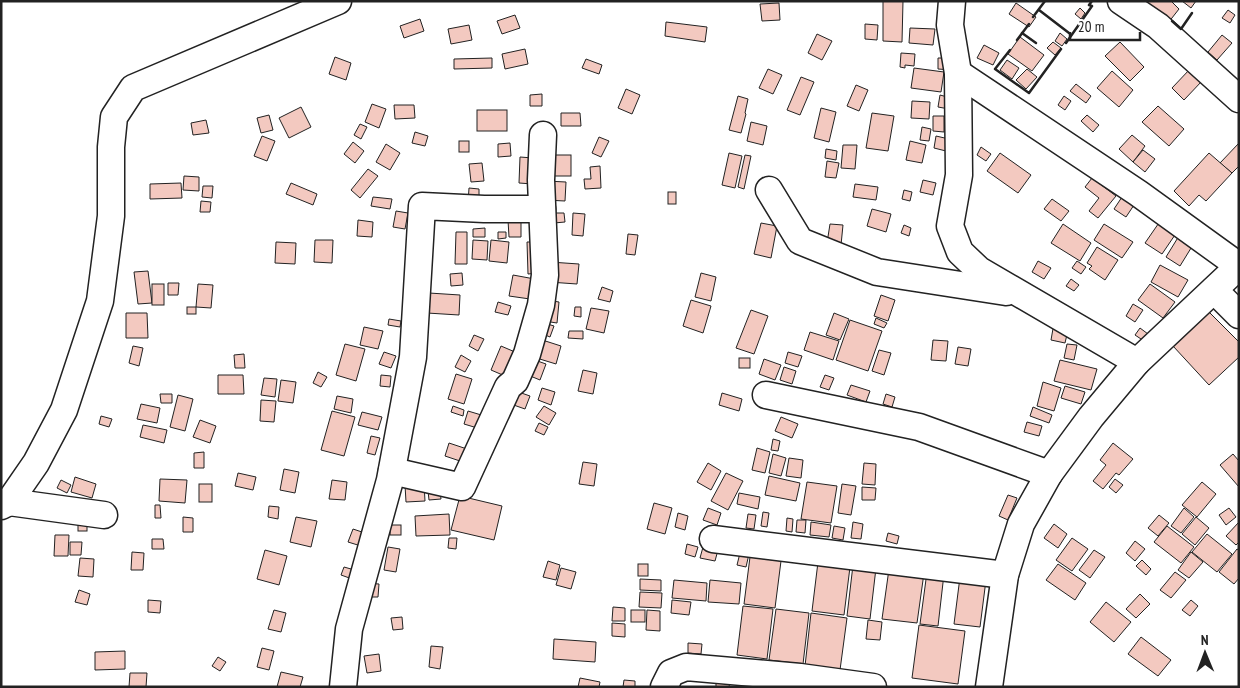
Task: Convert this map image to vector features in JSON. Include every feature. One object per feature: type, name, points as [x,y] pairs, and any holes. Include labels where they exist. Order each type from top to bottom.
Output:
[{"type":"street","points":[[5,504],[36,463],[64,410],[100,301],[112,216],[111,146],[114,117],[134,88],[338,1]]},
{"type":"street","points":[[952,1],[950,25],[958,73],[959,175],[950,226],[960,252],[979,270],[1138,362]]},
{"type":"street","points":[[1120,1],[1158,26],[1239,99]]},
{"type":"street","points":[[958,73],[1138,193],[1239,266],[1138,362],[1091,417],[1049,474],[1021,524],[1005,575],[989,687]]},
{"type":"street","points":[[392,471],[462,487],[508,387],[515,381],[529,346],[541,305],[545,276],[541,180],[543,135]]},
{"type":"street","points":[[769,190],[800,241],[877,272],[1019,294]]},
{"type":"street","points":[[343,687],[349,629],[392,471],[413,357],[422,206],[542,209]]},
{"type":"street","points":[[1214,290],[1239,315]]},
{"type":"street","points":[[766,395],[919,427],[1049,474]]},
{"type":"street","points":[[5,504],[104,515]]},
{"type":"street","points":[[713,539],[1005,575]]},
{"type":"street","points":[[664,687],[671,673],[686,667],[800,677],[873,687]]},
{"type":"building","points":[[883,1],[903,1],[902,42],[883,41]]},
{"type":"building","points":[[1141,1],[1171,1],[1179,9],[1168,23]]},
{"type":"building","points":[[1182,1],[1196,1],[1191,8]]},
{"type":"building","points":[[779,3],[780,20],[762,21],[760,4]]},
{"type":"building","points":[[1016,3],[1036,17],[1029,27],[1009,14]]},
{"type":"building","points":[[1080,8],[1085,13],[1081,19],[1075,14]]},
{"type":"building","points":[[1228,10],[1235,15],[1230,23],[1222,18]]},
{"type":"building","points":[[515,15],[520,28],[502,34],[497,21]]},
{"type":"building","points":[[420,19],[424,31],[404,38],[400,26]]},
{"type":"building","points":[[666,22],[707,27],[705,42],[665,36]]},
{"type":"building","points":[[865,24],[878,25],[877,40],[865,39]]},
{"type":"building","points":[[469,25],[472,40],[451,44],[448,29]]},
{"type":"building","points":[[910,28],[935,29],[933,45],[909,43]]},
{"type":"building","points":[[1060,33],[1067,39],[1062,46],[1055,41]]},
{"type":"building","points":[[817,34],[832,41],[822,60],[808,53]]},
{"type":"building","points":[[1222,35],[1232,43],[1217,60],[1208,52]]},
{"type":"building","points":[[1020,37],[1044,55],[1032,71],[1008,54]]},
{"type":"building","points":[[1053,42],[1061,48],[1055,55],[1047,48]]},
{"type":"building","points":[[1120,42],[1144,67],[1130,81],[1105,56]]},
{"type":"building","points":[[984,45],[999,53],[993,65],[977,58]]},
{"type":"building","points":[[525,49],[528,64],[505,69],[502,54]]},
{"type":"building","points":[[901,53],[915,54],[914,66],[905,65],[905,68],[900,67]]},
{"type":"building","points":[[335,57],[351,63],[346,80],[329,74]]},
{"type":"building","points":[[492,58],[492,68],[454,69],[454,59]]},
{"type":"building","points":[[938,58],[954,58],[953,70],[938,69]]},
{"type":"building","points":[[586,59],[602,65],[599,74],[582,68]]},
{"type":"building","points":[[1007,60],[1019,68],[1012,79],[1000,70]]},
{"type":"building","points":[[914,68],[944,72],[941,92],[911,88]]},
{"type":"building","points":[[768,69],[782,75],[773,94],[759,88]]},
{"type":"building","points":[[1027,69],[1037,77],[1026,89],[1016,80]]},
{"type":"building","points":[[1190,69],[1202,81],[1184,100],[1172,88]]},
{"type":"building","points":[[1112,71],[1133,90],[1119,107],[1097,88]]},
{"type":"building","points":[[801,77],[814,82],[800,115],[787,110]]},
{"type":"building","points":[[1076,84],[1091,96],[1086,103],[1070,91]]},
{"type":"building","points":[[856,85],[868,90],[859,111],[847,106]]},
{"type":"building","points":[[626,89],[640,95],[632,114],[618,108]]},
{"type":"building","points":[[542,94],[542,106],[530,106],[530,95]]},
{"type":"building","points":[[940,95],[951,98],[949,109],[938,107]]},
{"type":"building","points":[[738,96],[748,99],[741,133],[729,130]]},
{"type":"building","points":[[1064,96],[1071,101],[1065,110],[1058,105]]},
{"type":"building","points":[[912,101],[930,102],[929,119],[911,118]]},
{"type":"building","points":[[372,104],[386,109],[379,128],[365,122]]},
{"type":"building","points":[[394,105],[414,105],[415,118],[395,119]]},
{"type":"building","points":[[1158,106],[1184,129],[1169,146],[1142,122]]},
{"type":"building","points":[[301,107],[311,127],[289,138],[279,118]]},
{"type":"building","points":[[821,108],[836,112],[829,142],[814,138]]},
{"type":"building","points":[[477,110],[507,110],[507,131],[477,131]]},
{"type":"building","points":[[561,113],[580,113],[581,126],[561,126]]},
{"type":"building","points":[[872,113],[894,116],[888,151],[866,148]]},
{"type":"building","points":[[269,115],[273,130],[261,133],[257,118]]},
{"type":"building","points":[[1087,115],[1099,125],[1093,132],[1081,121]]},
{"type":"building","points":[[933,116],[944,116],[944,132],[933,131]]},
{"type":"building","points":[[206,120],[209,133],[193,135],[191,123]]},
{"type":"building","points":[[751,122],[767,126],[763,145],[747,141]]},
{"type":"building","points":[[360,124],[367,127],[361,139],[354,135]]},
{"type":"building","points":[[922,127],[931,129],[929,141],[920,140]]},
{"type":"building","points":[[415,132],[428,136],[425,146],[412,143]]},
{"type":"building","points":[[1132,135],[1145,146],[1133,162],[1119,149]]},
{"type":"building","points":[[262,136],[275,141],[267,161],[254,156]]},
{"type":"building","points":[[936,136],[949,139],[946,151],[934,148]]},
{"type":"building","points":[[599,137],[609,141],[601,157],[592,153]]},
{"type":"building","points":[[459,141],[469,141],[469,152],[459,152]]},
{"type":"building","points":[[910,141],[926,145],[922,163],[906,160]]},
{"type":"building","points":[[353,142],[364,151],[355,163],[344,154]]},
{"type":"building","points":[[510,143],[511,156],[498,157],[498,144]]},
{"type":"building","points":[[1239,143],[1239,166],[1232,173],[1220,163]]},
{"type":"building","points":[[386,144],[400,153],[390,170],[376,162]]},
{"type":"building","points":[[843,145],[857,145],[855,169],[841,168]]},
{"type":"building","points":[[981,147],[991,154],[986,161],[977,155]]},
{"type":"building","points":[[826,149],[837,151],[836,160],[825,158]]},
{"type":"building","points":[[1143,150],[1155,159],[1145,172],[1133,162]]},
{"type":"building","points":[[729,153],[742,156],[735,188],[722,185]]},
{"type":"building","points":[[1000,153],[1031,175],[1018,193],[987,171]]},
{"type":"building","points":[[1209,153],[1232,173],[1206,201],[1199,195],[1189,206],[1174,191]]},
{"type":"building","points":[[551,155],[571,155],[571,176],[551,176]]},
{"type":"building","points":[[745,155],[751,156],[744,189],[738,187]]},
{"type":"building","points":[[520,157],[533,158],[533,184],[519,183]]},
{"type":"building","points":[[827,161],[839,163],[836,178],[825,177]]},
{"type":"building","points":[[482,163],[484,181],[471,182],[469,164]]},
{"type":"building","points":[[600,166],[601,188],[585,189],[584,179],[591,179],[590,167]]},
{"type":"building","points":[[368,169],[378,176],[360,198],[351,190]]},
{"type":"building","points":[[184,176],[199,177],[199,191],[183,190]]},
{"type":"building","points":[[1092,178],[1116,196],[1098,218],[1089,211],[1099,198],[1085,187]]},
{"type":"building","points":[[923,180],[936,183],[933,195],[920,192]]},
{"type":"building","points":[[546,181],[566,182],[565,201],[545,200]]},
{"type":"building","points":[[181,183],[182,198],[150,199],[150,184]]},
{"type":"building","points":[[291,183],[317,194],[313,205],[286,194]]},
{"type":"building","points":[[855,184],[878,187],[876,200],[853,197]]},
{"type":"building","points":[[203,186],[213,186],[212,198],[202,197]]},
{"type":"building","points":[[469,188],[479,189],[479,203],[468,203]]},
{"type":"building","points":[[904,190],[912,192],[910,201],[902,199]]},
{"type":"building","points":[[668,192],[676,192],[676,204],[668,204]]},
{"type":"building","points":[[373,197],[392,199],[390,209],[371,206]]},
{"type":"building","points":[[1122,197],[1134,205],[1126,217],[1114,209]]},
{"type":"building","points":[[1052,199],[1069,211],[1061,221],[1044,209]]},
{"type":"building","points":[[201,201],[211,202],[210,212],[200,212]]},
{"type":"building","points":[[872,209],[891,214],[886,232],[867,226]]},
{"type":"building","points":[[396,211],[408,213],[405,229],[393,227]]},
{"type":"building","points":[[553,213],[564,213],[565,222],[554,223]]},
{"type":"building","points":[[573,213],[585,214],[583,236],[572,235]]},
{"type":"building","points":[[1163,217],[1179,229],[1162,254],[1145,243]]},
{"type":"building","points":[[358,220],[373,222],[372,237],[357,236]]},
{"type":"building","points":[[508,220],[521,220],[521,237],[509,237]]},
{"type":"building","points":[[761,223],[777,226],[771,258],[754,254]]},
{"type":"building","points":[[830,224],[843,225],[841,245],[827,243]]},
{"type":"building","points":[[1063,224],[1091,243],[1080,261],[1051,243]]},
{"type":"building","points":[[1104,224],[1133,242],[1122,258],[1094,240]]},
{"type":"building","points":[[904,225],[911,228],[909,236],[901,233]]},
{"type":"building","points":[[485,228],[485,237],[473,237],[473,229]]},
{"type":"building","points":[[1182,231],[1196,240],[1180,266],[1166,257]]},
{"type":"building","points":[[456,232],[467,232],[467,264],[455,264]]},
{"type":"building","points":[[498,232],[506,232],[506,238],[498,239]]},
{"type":"building","points":[[628,234],[638,235],[635,255],[626,254]]},
{"type":"building","points":[[315,240],[333,240],[332,263],[314,262]]},
{"type":"building","points":[[473,240],[488,241],[487,260],[472,259]]},
{"type":"building","points":[[491,240],[509,242],[507,263],[489,261]]},
{"type":"building","points":[[276,242],[296,243],[295,264],[275,263]]},
{"type":"building","points":[[527,242],[537,242],[539,273],[528,274]]},
{"type":"building","points":[[1097,247],[1118,260],[1105,280],[1089,269],[1092,266],[1087,263]]},
{"type":"building","points":[[1038,261],[1051,268],[1044,279],[1032,272]]},
{"type":"building","points":[[1077,261],[1086,267],[1081,274],[1072,268]]},
{"type":"building","points":[[550,262],[579,264],[577,284],[549,282]]},
{"type":"building","points":[[1160,265],[1188,280],[1178,297],[1151,282]]},
{"type":"building","points":[[148,271],[152,303],[138,304],[134,272]]},
{"type":"building","points":[[462,273],[463,285],[451,286],[450,274]]},
{"type":"building","points":[[701,273],[716,277],[711,301],[695,297]]},
{"type":"building","points":[[513,275],[540,280],[537,300],[509,296]]},
{"type":"building","points":[[1071,279],[1079,285],[1074,291],[1066,286]]},
{"type":"building","points":[[168,283],[179,283],[178,295],[168,295]]},
{"type":"building","points":[[152,284],[164,284],[164,305],[152,305]]},
{"type":"building","points":[[198,284],[213,285],[211,308],[196,307]]},
{"type":"building","points":[[1150,284],[1175,302],[1163,318],[1138,300]]},
{"type":"building","points":[[602,287],[613,291],[610,302],[598,299]]},
{"type":"building","points":[[429,293],[460,295],[459,315],[427,313]]},
{"type":"building","points":[[881,295],[895,300],[888,321],[874,316]]},
{"type":"building","points":[[546,300],[559,302],[557,323],[544,321]]},
{"type":"building","points":[[691,300],[711,306],[703,333],[683,326]]},
{"type":"building","points":[[498,302],[511,306],[508,315],[495,312]]},
{"type":"building","points":[[1133,304],[1143,310],[1135,322],[1126,316]]},
{"type":"building","points":[[187,307],[196,307],[196,314],[187,314]]},
{"type":"building","points":[[575,307],[581,307],[581,317],[574,316]]},
{"type":"building","points":[[591,308],[609,311],[604,333],[586,329]]},
{"type":"building","points":[[751,310],[768,316],[754,354],[736,348]]},
{"type":"building","points":[[1209,312],[1239,342],[1239,357],[1209,385],[1173,346]]},
{"type":"building","points":[[126,313],[147,313],[148,338],[126,338]]},
{"type":"building","points":[[834,313],[849,319],[840,340],[826,335]]},
{"type":"building","points":[[876,318],[887,323],[884,328],[874,324]]},
{"type":"building","points":[[389,319],[401,321],[400,327],[388,325]]},
{"type":"building","points":[[850,320],[882,331],[868,371],[836,360]]},
{"type":"building","points":[[541,322],[554,326],[550,337],[538,332]]},
{"type":"building","points":[[1054,323],[1069,326],[1065,343],[1051,340]]},
{"type":"building","points":[[364,327],[383,331],[378,349],[360,345]]},
{"type":"building","points":[[1140,328],[1148,334],[1144,341],[1135,335]]},
{"type":"building","points":[[569,331],[583,331],[583,339],[568,338]]},
{"type":"building","points":[[810,332],[839,341],[833,360],[804,350]]},
{"type":"building","points":[[474,335],[484,339],[478,351],[469,346]]},
{"type":"building","points":[[536,338],[561,346],[556,364],[530,356]]},
{"type":"building","points":[[933,340],[948,341],[946,361],[931,360]]},
{"type":"building","points":[[345,344],[365,349],[356,381],[336,375]]},
{"type":"building","points":[[1067,344],[1077,345],[1074,360],[1064,358]]},
{"type":"building","points":[[133,346],[143,348],[139,366],[129,363]]},
{"type":"building","points":[[501,346],[522,355],[512,379],[491,370]]},
{"type":"building","points":[[958,347],[971,349],[968,366],[955,364]]},
{"type":"building","points":[[879,350],[891,353],[884,375],[872,371]]},
{"type":"building","points":[[384,352],[396,356],[391,368],[379,364]]},
{"type":"building","points":[[788,352],[802,356],[798,367],[785,363]]},
{"type":"building","points":[[244,354],[245,368],[235,368],[234,355]]},
{"type":"building","points":[[461,355],[471,361],[465,372],[455,367]]},
{"type":"building","points":[[529,358],[546,364],[540,380],[523,373]]},
{"type":"building","points":[[739,358],[750,358],[750,368],[739,368]]},
{"type":"building","points":[[764,359],[781,365],[775,380],[759,374]]},
{"type":"building","points":[[1060,360],[1097,369],[1091,390],[1054,381]]},
{"type":"building","points":[[784,367],[796,371],[792,384],[780,380]]},
{"type":"building","points":[[583,370],[597,373],[593,394],[578,391]]},
{"type":"building","points":[[318,372],[327,377],[321,387],[313,383]]},
{"type":"building","points":[[456,374],[472,379],[464,404],[448,399]]},
{"type":"building","points":[[218,375],[243,375],[244,394],[218,394]]},
{"type":"building","points":[[381,375],[391,376],[390,387],[380,386]]},
{"type":"building","points":[[825,375],[834,378],[829,390],[820,387]]},
{"type":"building","points":[[264,378],[277,379],[275,397],[261,395]]},
{"type":"building","points":[[281,380],[296,382],[293,403],[278,401]]},
{"type":"building","points":[[1043,382],[1061,388],[1054,411],[1037,406]]},
{"type":"building","points":[[851,385],[870,391],[866,402],[847,395]]},
{"type":"building","points":[[1065,386],[1085,392],[1081,404],[1061,398]]},
{"type":"building","points":[[542,388],[555,392],[551,405],[538,400]]},
{"type":"building","points":[[510,389],[530,396],[525,409],[505,402]]},
{"type":"building","points":[[722,393],[742,399],[739,411],[719,405]]},
{"type":"building","points":[[160,394],[172,394],[172,403],[161,403]]},
{"type":"building","points":[[886,394],[895,397],[892,407],[883,404]]},
{"type":"building","points":[[178,395],[193,399],[185,431],[170,427]]},
{"type":"building","points":[[337,396],[353,399],[351,413],[334,409]]},
{"type":"building","points":[[261,400],[276,401],[274,422],[260,421]]},
{"type":"building","points":[[141,404],[160,408],[157,423],[137,419]]},
{"type":"building","points":[[453,406],[464,410],[463,416],[451,412]]},
{"type":"building","points":[[544,406],[556,413],[549,425],[536,417]]},
{"type":"building","points":[[1033,407],[1052,415],[1049,423],[1030,416]]},
{"type":"building","points":[[332,411],[355,417],[344,456],[321,450]]},
{"type":"building","points":[[468,411],[488,417],[484,430],[464,424]]},
{"type":"building","points":[[362,412],[382,417],[378,430],[358,425]]},
{"type":"building","points":[[101,416],[112,419],[109,427],[99,424]]},
{"type":"building","points":[[781,417],[798,424],[792,438],[775,431]]},
{"type":"building","points":[[200,420],[216,426],[210,443],[193,437]]},
{"type":"building","points":[[1027,422],[1042,426],[1039,436],[1024,432]]},
{"type":"building","points":[[539,423],[548,427],[544,435],[535,431]]},
{"type":"building","points":[[143,425],[167,430],[164,443],[140,437]]},
{"type":"building","points":[[371,436],[380,438],[375,455],[367,453]]},
{"type":"building","points":[[773,439],[780,441],[778,451],[771,450]]},
{"type":"building","points":[[449,443],[470,450],[466,463],[445,456]]},
{"type":"building","points":[[1113,443],[1133,459],[1119,475],[1116,473],[1103,489],[1093,481],[1106,465],[1100,460]]},
{"type":"building","points":[[757,448],[770,452],[765,473],[752,470]]},
{"type":"building","points":[[204,452],[204,468],[194,468],[194,453]]},
{"type":"building","points":[[773,454],[786,458],[781,476],[769,473]]},
{"type":"building","points":[[1233,454],[1239,461],[1239,487],[1220,465]]},
{"type":"building","points":[[789,458],[803,460],[801,478],[786,476]]},
{"type":"building","points":[[583,462],[597,464],[594,486],[579,484]]},
{"type":"building","points":[[708,463],[721,471],[711,490],[697,482]]},
{"type":"building","points":[[864,463],[876,464],[875,485],[862,484]]},
{"type":"building","points":[[284,469],[299,472],[295,493],[280,490]]},
{"type":"building","points":[[238,473],[256,477],[253,490],[235,486]]},
{"type":"building","points":[[726,473],[743,481],[728,510],[711,501]]},
{"type":"building","points":[[769,476],[800,483],[796,501],[765,495]]},
{"type":"building","points":[[75,477],[96,484],[92,498],[71,492]]},
{"type":"building","points":[[160,479],[187,480],[185,503],[159,501]]},
{"type":"building","points":[[1115,479],[1123,485],[1116,493],[1109,487]]},
{"type":"building","points":[[61,480],[71,485],[67,493],[57,488]]},
{"type":"building","points":[[332,480],[347,482],[345,500],[329,499]]},
{"type":"building","points":[[807,482],[837,486],[831,523],[801,519]]},
{"type":"building","points":[[1202,482],[1216,494],[1197,517],[1182,505]]},
{"type":"building","points":[[199,484],[212,484],[212,502],[199,502]]},
{"type":"building","points":[[424,484],[425,501],[406,502],[405,485]]},
{"type":"building","points":[[842,484],[856,486],[851,515],[838,513]]},
{"type":"building","points":[[862,487],[876,488],[875,500],[862,500]]},
{"type":"building","points":[[440,490],[441,499],[429,500],[428,491]]},
{"type":"building","points":[[739,493],[760,497],[758,509],[737,504]]},
{"type":"building","points":[[1008,495],[1017,498],[1008,520],[999,516]]},
{"type":"building","points":[[460,496],[502,506],[494,540],[451,530]]},
{"type":"building","points":[[654,503],[672,508],[665,534],[647,529]]},
{"type":"building","points":[[155,505],[160,505],[161,518],[155,518]]},
{"type":"building","points":[[269,506],[279,507],[278,519],[268,517]]},
{"type":"building","points":[[708,508],[721,513],[717,525],[703,520]]},
{"type":"building","points":[[1184,508],[1194,517],[1181,533],[1171,526]]},
{"type":"building","points":[[1229,508],[1236,517],[1226,525],[1219,515]]},
{"type":"building","points":[[763,512],[769,513],[767,527],[761,526]]},
{"type":"building","points":[[678,513],[688,516],[685,530],[675,527]]},
{"type":"building","points":[[449,514],[450,535],[416,536],[415,516]]},
{"type":"building","points":[[748,514],[756,515],[754,529],[746,528]]},
{"type":"building","points":[[1159,515],[1169,523],[1158,536],[1148,528]]},
{"type":"building","points":[[183,517],[193,518],[193,532],[183,532]]},
{"type":"building","points":[[296,517],[317,521],[311,547],[290,542]]},
{"type":"building","points":[[1196,517],[1209,528],[1195,545],[1182,534]]},
{"type":"building","points":[[787,518],[793,519],[792,532],[786,531]]},
{"type":"building","points":[[797,520],[806,520],[805,533],[796,532]]},
{"type":"building","points":[[811,522],[831,525],[829,537],[810,535]]},
{"type":"building","points":[[853,522],[863,524],[861,539],[851,538]]},
{"type":"building","points":[[1239,522],[1239,542],[1236,545],[1226,536]]},
{"type":"building","points":[[78,524],[87,524],[87,531],[78,531]]},
{"type":"building","points":[[1054,524],[1067,534],[1058,548],[1044,538]]},
{"type":"building","points":[[390,525],[401,525],[401,535],[390,535]]},
{"type":"building","points":[[834,526],[845,528],[843,540],[832,538]]},
{"type":"building","points":[[1167,526],[1194,547],[1181,563],[1154,542]]},
{"type":"building","points":[[353,529],[365,533],[361,546],[348,542]]},
{"type":"building","points":[[888,533],[899,536],[897,544],[886,541]]},
{"type":"building","points":[[1207,534],[1232,554],[1217,572],[1192,552]]},
{"type":"building","points":[[55,535],[69,535],[68,556],[54,556]]},
{"type":"building","points":[[449,538],[457,538],[456,549],[448,548]]},
{"type":"building","points":[[1072,538],[1088,549],[1072,571],[1056,560]]},
{"type":"building","points":[[152,539],[163,539],[164,549],[152,549]]},
{"type":"building","points":[[1135,541],[1145,549],[1135,561],[1126,553]]},
{"type":"building","points":[[70,542],[82,542],[81,555],[70,555]]},
{"type":"building","points":[[687,544],[698,547],[695,557],[685,554]]},
{"type":"building","points":[[388,547],[400,549],[396,572],[384,570]]},
{"type":"building","points":[[703,547],[718,550],[715,561],[700,558]]},
{"type":"building","points":[[1237,549],[1239,550],[1239,578],[1234,584],[1219,572]]},
{"type":"building","points":[[265,550],[287,556],[279,585],[257,579]]},
{"type":"building","points":[[1094,550],[1105,557],[1090,578],[1079,570]]},
{"type":"building","points":[[132,552],[144,553],[143,570],[131,570]]},
{"type":"building","points":[[1191,552],[1203,562],[1189,578],[1178,570]]},
{"type":"building","points":[[740,553],[749,554],[746,567],[737,565]]},
{"type":"building","points":[[750,557],[781,561],[775,608],[744,604]]},
{"type":"building","points":[[80,558],[94,559],[93,577],[78,576]]},
{"type":"building","points":[[1142,560],[1151,569],[1146,575],[1136,566]]},
{"type":"building","points":[[548,561],[560,565],[556,580],[543,577]]},
{"type":"building","points":[[818,562],[850,567],[844,615],[812,611]]},
{"type":"building","points":[[638,564],[648,564],[648,576],[638,576]]},
{"type":"building","points":[[1058,564],[1086,583],[1075,600],[1046,580]]},
{"type":"building","points":[[853,565],[876,568],[870,619],[847,616]]},
{"type":"building","points":[[344,567],[358,571],[355,580],[341,575]]},
{"type":"building","points":[[561,568],[576,572],[571,589],[556,585]]},
{"type":"building","points":[[889,569],[924,573],[917,623],[882,619]]},
{"type":"building","points":[[927,572],[944,574],[938,626],[920,624]]},
{"type":"building","points":[[1175,572],[1186,580],[1171,598],[1160,590]]},
{"type":"building","points":[[960,577],[986,580],[980,627],[954,624]]},
{"type":"building","points":[[640,579],[661,580],[661,591],[640,590]]},
{"type":"building","points":[[674,580],[707,583],[706,601],[672,598]]},
{"type":"building","points":[[710,580],[741,583],[739,604],[708,602]]},
{"type":"building","points":[[365,583],[379,584],[378,597],[364,597]]},
{"type":"building","points":[[79,590],[90,594],[87,605],[75,602]]},
{"type":"building","points":[[640,592],[662,593],[661,608],[639,607]]},
{"type":"building","points":[[1140,594],[1150,604],[1136,618],[1126,609]]},
{"type":"building","points":[[148,600],[161,601],[160,613],[148,612]]},
{"type":"building","points":[[672,600],[691,602],[689,615],[671,613]]},
{"type":"building","points":[[1191,600],[1198,606],[1190,616],[1182,610]]},
{"type":"building","points":[[1106,602],[1131,622],[1114,642],[1090,622]]},
{"type":"building","points":[[743,606],[773,609],[767,659],[737,655]]},
{"type":"building","points":[[613,607],[625,608],[625,621],[612,621]]},
{"type":"building","points":[[776,609],[809,613],[803,664],[769,660]]},
{"type":"building","points":[[274,610],[286,613],[281,632],[268,629]]},
{"type":"building","points":[[631,610],[645,610],[645,622],[631,622]]},
{"type":"building","points":[[647,610],[660,611],[660,631],[646,630]]},
{"type":"building","points":[[811,613],[847,618],[840,670],[805,666]]},
{"type":"building","points":[[402,617],[403,629],[393,630],[391,618]]},
{"type":"building","points":[[868,620],[882,622],[880,640],[866,639]]},
{"type":"building","points":[[612,623],[625,624],[625,637],[612,636]]},
{"type":"building","points":[[919,625],[965,631],[958,684],[912,678]]},
{"type":"building","points":[[1141,637],[1171,660],[1158,676],[1128,654]]},
{"type":"building","points":[[554,639],[596,642],[595,662],[553,659]]},
{"type":"building","points":[[688,643],[702,644],[701,654],[688,653]]},
{"type":"building","points":[[431,646],[443,647],[440,669],[429,667]]},
{"type":"building","points":[[262,648],[274,651],[269,670],[257,667]]},
{"type":"building","points":[[125,651],[125,669],[95,670],[95,652]]},
{"type":"building","points":[[379,654],[381,671],[367,673],[364,656]]},
{"type":"building","points":[[218,657],[226,662],[220,671],[212,666]]},
{"type":"building","points":[[281,672],[303,677],[300,687],[277,687]]},
{"type":"building","points":[[130,673],[147,673],[146,687],[129,687]]},
{"type":"building","points":[[580,678],[600,682],[599,687],[578,687]]},
{"type":"building","points":[[624,680],[635,681],[635,687],[623,687]]},
{"type":"building","points":[[716,680],[730,681],[729,687],[716,687]]},
{"type":"wall","points":[[1033,17],[1045,1]]},
{"type":"wall","points":[[1066,43],[1092,6],[1089,5],[1092,1]]},
{"type":"wall","points":[[1039,10],[1069,33]]},
{"type":"wall","points":[[1172,21],[1181,29],[1192,13]]},
{"type":"wall","points":[[1017,40],[1029,24]]},
{"type":"wall","points":[[1022,33],[1036,43]]},
{"type":"wall","points":[[1010,50],[995,69],[1029,93],[1061,49]]}]
